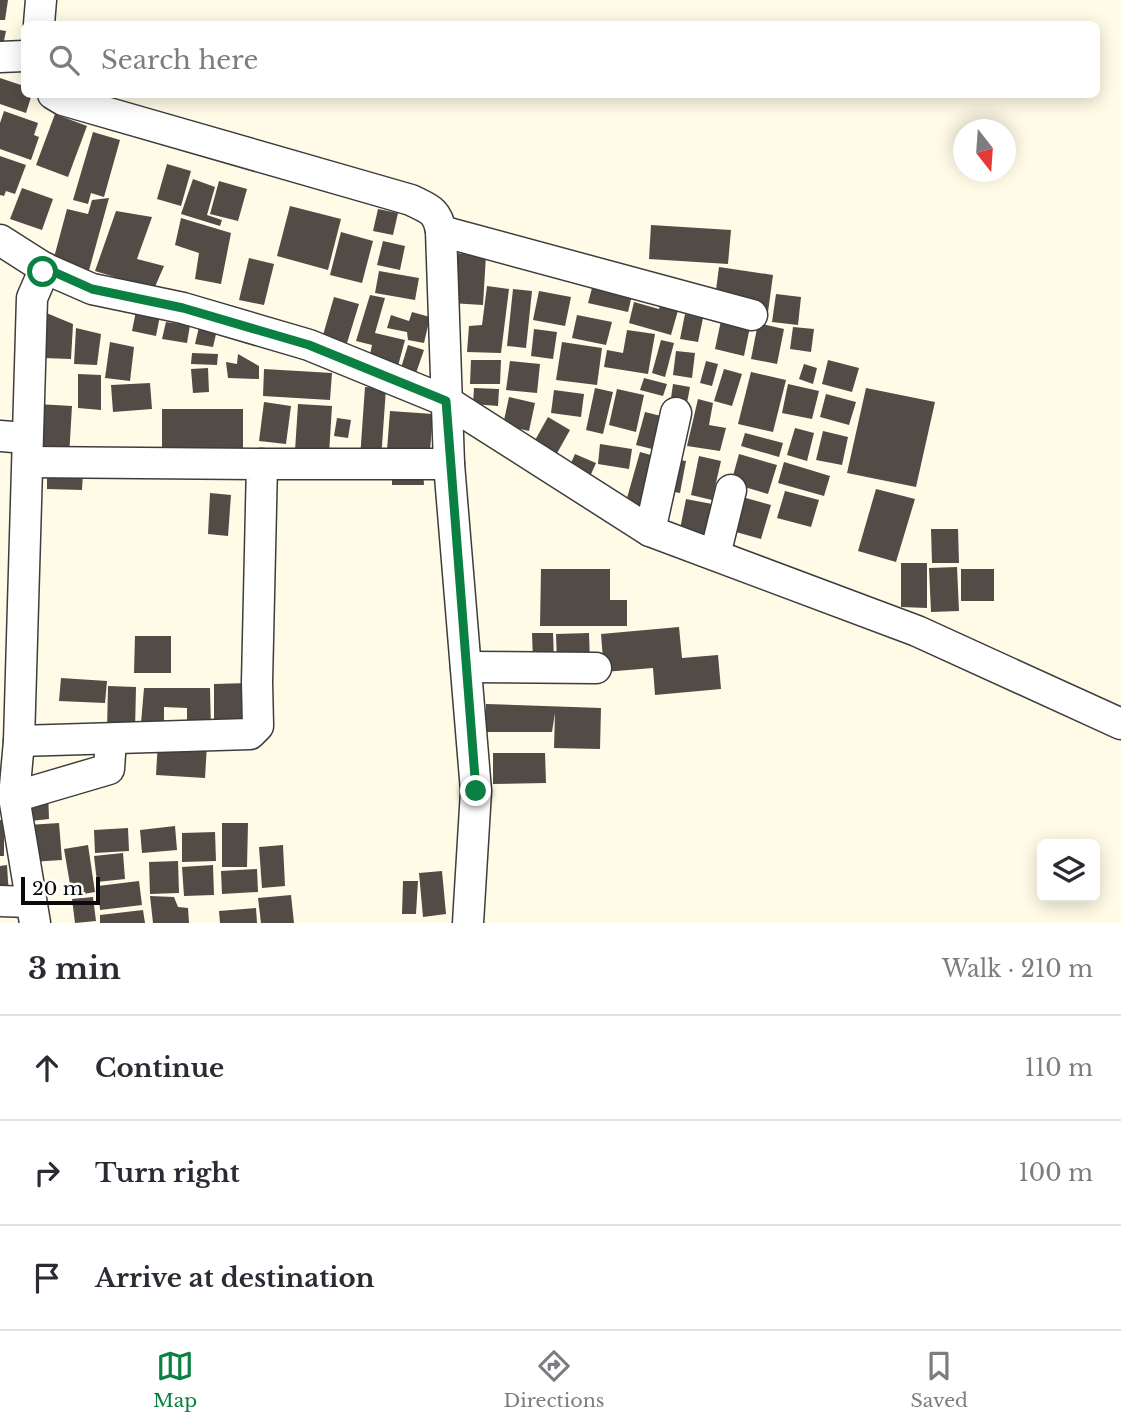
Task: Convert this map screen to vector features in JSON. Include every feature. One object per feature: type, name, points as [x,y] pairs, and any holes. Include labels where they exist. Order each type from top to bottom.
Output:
[{"type":"street","points":[[38,21],[41,0]]},
{"type":"street","points":[[0,57],[21,56]]},
{"type":"street","points":[[60,98],[411,200],[438,217],[441,231],[449,464],[476,791],[468,923]]},
{"type":"street","points":[[441,231],[752,315]]},
{"type":"street","points":[[0,240],[40,277],[183,308],[309,345],[447,412],[650,531],[917,631],[1121,724]]},
{"type":"street","points":[[0,901],[33,912],[14,797],[19,741],[18,445],[40,277]]},
{"type":"street","points":[[650,531],[676,413]]},
{"type":"street","points":[[18,445],[262,464],[449,464]]},
{"type":"street","points":[[19,741],[250,734],[258,726],[262,464]]},
{"type":"street","points":[[715,555],[731,490]]},
{"type":"street","points":[[466,667],[596,668]]},
{"type":"street","points":[[14,797],[109,769],[111,739]]},
{"type":"building","points":[[0,0],[8,0],[5,20],[0,20]]},
{"type":"building","points":[[0,30],[6,31],[1,55],[0,55]]},
{"type":"building","points":[[0,78],[21,85],[21,98],[31,98],[26,113],[0,104]]},
{"type":"building","points":[[4,111],[38,123],[34,135],[39,137],[31,160],[0,149],[0,123]]},
{"type":"building","points":[[55,114],[87,126],[68,177],[36,165]]},
{"type":"building","points":[[93,132],[120,140],[104,197],[91,193],[88,204],[73,200]]},
{"type":"building","points":[[0,156],[26,165],[15,194],[6,191],[4,196],[0,195]]},
{"type":"building","points":[[167,164],[191,171],[181,206],[157,199]]},
{"type":"building","points":[[193,179],[215,187],[207,215],[222,220],[220,226],[181,214]]},
{"type":"building","points":[[219,181],[247,189],[238,221],[210,214]]},
{"type":"building","points":[[22,188],[53,199],[42,230],[10,219]]},
{"type":"building","points":[[109,198],[88,274],[52,265],[67,209],[88,214],[92,200]]},
{"type":"building","points":[[290,206],[341,219],[328,270],[277,256]]},
{"type":"building","points":[[378,209],[398,213],[393,235],[373,231]]},
{"type":"building","points":[[116,211],[152,217],[137,259],[164,266],[154,289],[95,271]]},
{"type":"building","points":[[181,218],[231,233],[221,284],[195,279],[199,253],[175,245]]},
{"type":"building","points":[[651,225],[731,230],[728,264],[649,259]]},
{"type":"building","points":[[341,232],[373,241],[362,283],[330,275]]},
{"type":"building","points":[[383,241],[405,246],[400,270],[377,265]]},
{"type":"building","points":[[453,253],[486,255],[483,305],[450,303]]},
{"type":"building","points":[[249,258],[274,264],[264,305],[239,300]]},
{"type":"building","points":[[719,267],[773,275],[768,312],[714,305]]},
{"type":"building","points":[[379,271],[419,278],[415,300],[375,293]]},
{"type":"building","points":[[595,277],[634,287],[628,312],[588,303]]},
{"type":"building","points":[[487,286],[509,289],[501,353],[467,352],[469,326],[482,325]]},
{"type":"building","points":[[513,289],[532,291],[526,348],[507,346]]},
{"type":"building","points":[[539,291],[571,297],[565,326],[533,320]]},
{"type":"building","points":[[776,294],[801,297],[798,325],[772,322]]},
{"type":"building","points":[[370,295],[385,298],[375,333],[405,340],[398,366],[369,359],[372,345],[356,341]]},
{"type":"building","points":[[663,295],[681,300],[671,335],[629,323],[634,302],[659,309]]},
{"type":"building","points":[[334,297],[359,304],[347,343],[323,335]]},
{"type":"building","points":[[136,311],[160,316],[156,336],[132,331]]},
{"type":"building","points":[[44,312],[73,324],[71,359],[43,358]]},
{"type":"building","points":[[412,312],[430,317],[424,343],[408,340],[407,332],[387,328],[391,315],[409,321]]},
{"type":"building","points":[[685,314],[703,318],[698,342],[680,339]]},
{"type":"building","points":[[577,315],[612,322],[606,345],[572,338]]},
{"type":"building","points":[[722,316],[751,322],[744,356],[715,349]]},
{"type":"building","points":[[166,322],[190,325],[187,343],[162,339]]},
{"type":"building","points":[[758,323],[784,329],[777,364],[751,359]]},
{"type":"building","points":[[199,327],[217,330],[213,347],[195,344]]},
{"type":"building","points":[[793,327],[814,329],[811,352],[790,349]]},
{"type":"building","points":[[76,328],[101,334],[97,365],[74,364]]},
{"type":"building","points":[[534,329],[557,332],[553,359],[531,356]]},
{"type":"building","points":[[627,330],[655,334],[648,374],[604,367],[607,350],[623,353]]},
{"type":"building","points":[[661,340],[674,343],[665,377],[652,373]]},
{"type":"building","points":[[110,342],[134,347],[130,381],[105,378]]},
{"type":"building","points":[[562,342],[602,348],[597,385],[556,380]]},
{"type":"building","points":[[408,345],[424,350],[416,373],[401,368]]},
{"type":"building","points":[[676,351],[695,353],[692,378],[673,375]]},
{"type":"building","points":[[192,353],[218,354],[217,365],[191,364]]},
{"type":"building","points":[[238,354],[259,366],[259,379],[228,378],[226,362],[237,364]]},
{"type":"building","points":[[471,360],[501,360],[500,384],[470,384]]},
{"type":"building","points":[[828,360],[859,368],[852,392],[822,384]]},
{"type":"building","points":[[510,361],[540,364],[537,393],[506,390]]},
{"type":"building","points":[[706,361],[718,364],[712,386],[700,383]]},
{"type":"building","points":[[804,364],[817,368],[813,384],[799,379]]},
{"type":"building","points":[[208,368],[209,392],[193,393],[191,369]]},
{"type":"building","points":[[264,369],[332,373],[330,400],[263,396]]},
{"type":"building","points":[[724,369],[742,374],[732,406],[714,401]]},
{"type":"building","points":[[751,372],[786,380],[773,432],[738,424]]},
{"type":"building","points":[[78,374],[101,375],[101,410],[78,408]]},
{"type":"building","points":[[644,378],[667,384],[663,396],[640,390]]},
{"type":"building","points":[[150,383],[152,409],[113,412],[111,385]]},
{"type":"building","points":[[673,384],[690,387],[686,408],[670,405]]},
{"type":"building","points":[[788,384],[819,391],[812,419],[782,413]]},
{"type":"building","points":[[365,387],[386,388],[381,460],[360,458]]},
{"type":"building","points":[[474,388],[499,389],[498,406],[473,404]]},
{"type":"building","points":[[595,388],[613,392],[603,434],[586,430]]},
{"type":"building","points":[[866,388],[935,402],[916,487],[847,473]]},
{"type":"building","points":[[617,389],[644,395],[636,432],[609,425]]},
{"type":"building","points":[[554,390],[584,394],[581,417],[551,413]]},
{"type":"building","points":[[826,394],[856,402],[849,425],[820,417]]},
{"type":"building","points":[[509,397],[535,403],[529,431],[503,425]]},
{"type":"building","points":[[698,399],[713,403],[709,425],[726,428],[720,451],[687,446]]},
{"type":"building","points":[[264,402],[291,406],[286,444],[259,441]]},
{"type":"building","points":[[37,404],[72,406],[69,457],[34,456]]},
{"type":"building","points":[[298,404],[332,406],[329,454],[295,451]]},
{"type":"building","points":[[162,409],[243,409],[243,448],[162,448]]},
{"type":"building","points":[[390,411],[433,414],[429,463],[386,463]]},
{"type":"building","points":[[645,412],[673,419],[664,452],[636,445]]},
{"type":"building","points":[[548,417],[570,430],[556,455],[534,442]]},
{"type":"building","points":[[337,418],[351,420],[348,438],[334,436]]},
{"type":"building","points":[[795,428],[814,433],[807,461],[787,455]]},
{"type":"building","points":[[823,431],[848,437],[842,465],[816,460]]},
{"type":"building","points":[[745,433],[783,443],[779,457],[741,446]]},
{"type":"building","points":[[600,444],[632,449],[629,469],[598,464]]},
{"type":"building","points":[[640,452],[662,458],[647,511],[625,505]]},
{"type":"building","points":[[575,454],[596,463],[588,481],[567,472]]},
{"type":"building","points":[[739,454],[777,465],[768,494],[731,483]]},
{"type":"building","points":[[699,456],[721,461],[712,500],[691,495]]},
{"type":"building","points":[[674,459],[686,461],[680,493],[668,491]]},
{"type":"building","points":[[784,462],[830,476],[824,496],[778,483]]},
{"type":"building","points":[[423,467],[424,485],[392,485],[392,468]]},
{"type":"building","points":[[47,472],[83,472],[82,490],[47,489]]},
{"type":"building","points":[[876,489],[915,499],[896,562],[858,551]]},
{"type":"building","points":[[785,491],[819,500],[811,527],[777,518]]},
{"type":"building","points":[[210,493],[231,495],[228,536],[208,534]]},
{"type":"building","points":[[735,495],[771,505],[761,539],[725,529]]},
{"type":"building","points":[[686,499],[712,504],[706,534],[680,529]]},
{"type":"building","points":[[931,529],[958,529],[959,563],[932,563]]},
{"type":"building","points":[[901,563],[927,563],[927,608],[901,607]]},
{"type":"building","points":[[957,567],[959,611],[931,612],[929,568]]},
{"type":"building","points":[[541,569],[610,569],[610,600],[627,600],[627,626],[540,626]]},
{"type":"building","points":[[961,569],[994,569],[994,601],[961,601]]},
{"type":"building","points":[[679,627],[682,658],[718,655],[721,689],[655,695],[653,668],[604,672],[601,634]]},
{"type":"building","points":[[532,633],[553,633],[554,659],[533,660]]},
{"type":"building","points":[[589,633],[590,662],[557,663],[556,634]]},
{"type":"building","points":[[135,636],[171,636],[171,673],[134,673]]},
{"type":"building","points":[[61,678],[107,681],[105,703],[59,701]]},
{"type":"building","points":[[249,683],[249,731],[214,731],[214,684]]},
{"type":"building","points":[[108,686],[136,687],[135,731],[107,731]]},
{"type":"building","points":[[144,688],[210,688],[211,730],[187,730],[187,708],[164,707],[164,734],[140,735]]},
{"type":"building","points":[[486,704],[601,708],[600,749],[554,748],[555,713],[552,732],[486,732]]},
{"type":"building","points":[[158,741],[207,744],[205,778],[156,775]]},
{"type":"building","points":[[493,753],[545,753],[546,783],[493,784]]},
{"type":"building","points":[[48,790],[49,819],[21,822],[20,797]]},
{"type":"building","points":[[0,820],[4,820],[4,856],[0,856]]},
{"type":"building","points":[[59,823],[62,860],[31,862],[28,825]]},
{"type":"building","points":[[222,823],[248,823],[247,867],[222,867]]},
{"type":"building","points":[[175,826],[177,850],[142,853],[140,830]]},
{"type":"building","points":[[128,828],[129,851],[95,853],[94,830]]},
{"type":"building","points":[[215,832],[216,861],[182,862],[182,833]]},
{"type":"building","points":[[88,845],[95,892],[72,896],[64,849]]},
{"type":"building","points":[[283,845],[285,886],[262,888],[259,847]]},
{"type":"building","points":[[123,853],[125,879],[97,882],[94,856]]},
{"type":"building","points":[[178,861],[179,893],[150,894],[149,862]]},
{"type":"building","points":[[7,865],[9,896],[0,896],[0,866]]},
{"type":"building","points":[[213,865],[214,895],[184,896],[182,867]]},
{"type":"building","points":[[257,869],[258,892],[222,894],[221,871]]},
{"type":"building","points":[[442,871],[446,914],[423,917],[419,873]]},
{"type":"building","points":[[139,881],[142,905],[100,910],[98,886]]},
{"type":"building","points":[[403,881],[418,881],[416,914],[402,914]]},
{"type":"building","points":[[291,895],[294,923],[261,923],[258,898]]},
{"type":"building","points":[[150,896],[174,897],[178,907],[188,908],[189,923],[153,923]]},
{"type":"building","points":[[93,897],[96,921],[75,923],[72,899]]},
{"type":"building","points":[[256,908],[257,923],[220,923],[219,911]]},
{"type":"building","points":[[143,910],[145,923],[100,923],[100,915]]},
{"type":"route","points":[[43,272],[45,268],[92,289],[183,308],[309,345],[446,401],[476,791]]}]
